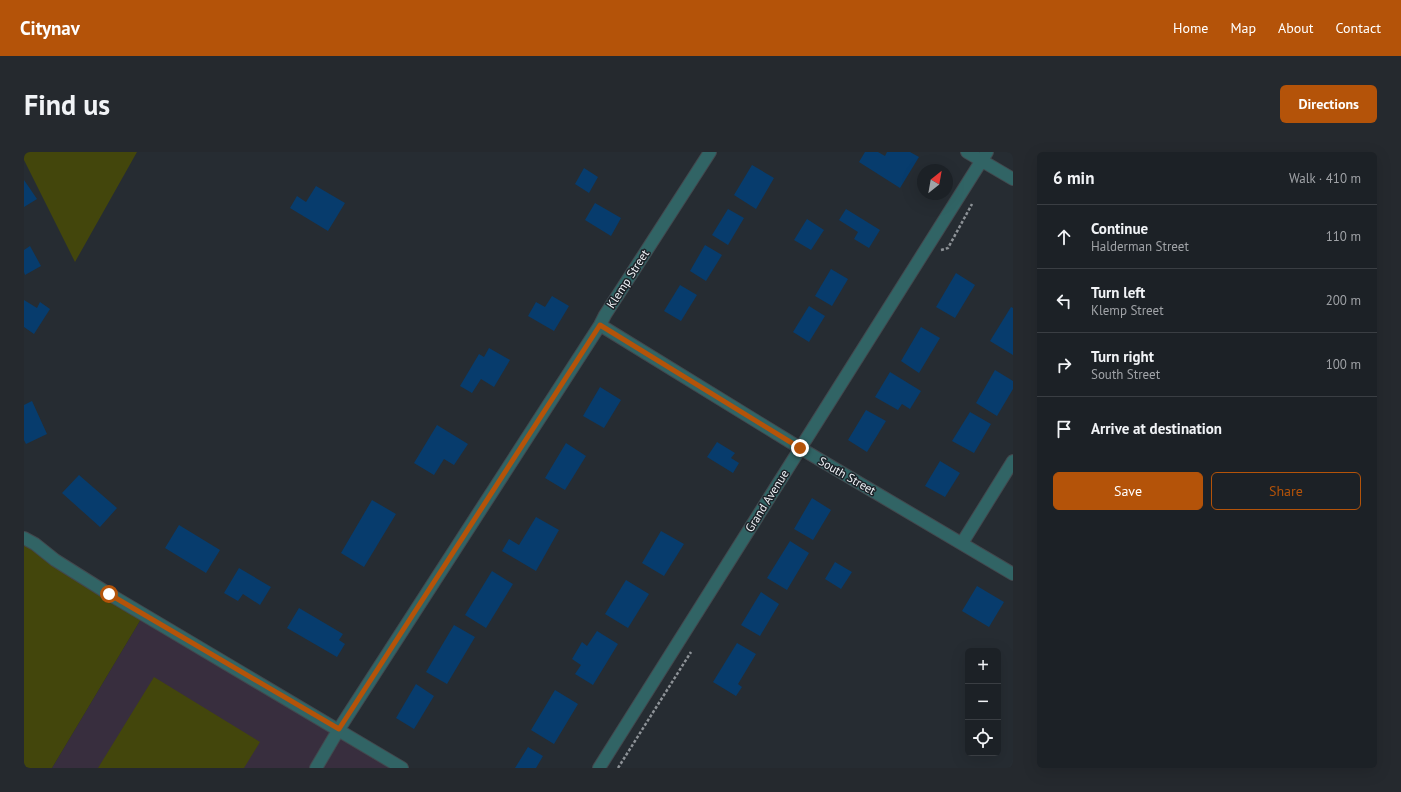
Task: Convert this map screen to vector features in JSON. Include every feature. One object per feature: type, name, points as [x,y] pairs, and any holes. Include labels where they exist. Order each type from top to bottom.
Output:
[{"type":"street","name":"Klemp Street","points":[[339,729],[710,152]]},
{"type":"street","points":[[967,152],[984,157],[1013,179]]},
{"type":"street","name":"Grand Avenue","points":[[599,768],[984,157]]},
{"type":"street","name":"South Street","points":[[600,325],[800,448],[1013,574]]},
{"type":"street","points":[[962,543],[1013,461]]},
{"type":"street","points":[[24,531],[29,541],[55,560],[109,594],[339,729],[402,768]]},
{"type":"street","points":[[316,768],[339,729]]},
{"type":"shaded area","points":[[24,152],[137,152],[75,262],[24,160]]},
{"type":"shaded area","points":[[24,538],[144,614],[52,768],[24,768]]},
{"type":"shaded area","points":[[144,614],[402,768],[52,768]]},
{"type":"shaded area","points":[[154,677],[260,742],[244,768],[98,768]]},
{"type":"building","points":[[865,152],[878,152],[885,156],[887,152],[910,152],[919,157],[900,188],[859,162]]},
{"type":"building","points":[[752,165],[774,178],[756,209],[734,195]]},
{"type":"building","points":[[584,168],[598,177],[589,193],[575,184]]},
{"type":"building","points":[[24,180],[37,199],[24,207]]},
{"type":"building","points":[[316,186],[345,203],[328,231],[290,208],[297,196],[306,202]]},
{"type":"building","points":[[595,203],[621,218],[611,236],[585,220]]},
{"type":"building","points":[[728,209],[744,218],[728,245],[712,235]]},
{"type":"building","points":[[846,209],[880,230],[869,248],[854,239],[858,232],[839,220]]},
{"type":"building","points":[[807,219],[824,230],[811,250],[794,240]]},
{"type":"building","points":[[705,245],[722,255],[706,281],[690,271]]},
{"type":"building","points":[[30,246],[41,266],[25,275],[24,250]]},
{"type":"building","points":[[831,269],[848,279],[832,306],[815,296]]},
{"type":"building","points":[[956,273],[975,285],[955,318],[936,307]]},
{"type":"building","points":[[680,285],[697,295],[681,321],[664,311]]},
{"type":"building","points":[[552,296],[569,306],[554,331],[528,316],[536,302],[545,307]]},
{"type":"building","points":[[24,300],[37,308],[40,302],[50,309],[34,334],[24,327]]},
{"type":"building","points":[[809,306],[825,316],[809,342],[793,332]]},
{"type":"building","points":[[1011,307],[1013,308],[1013,355],[990,341]]},
{"type":"building","points":[[921,327],[940,338],[919,373],[901,361]]},
{"type":"building","points":[[489,348],[510,360],[494,387],[481,379],[472,393],[460,386],[479,354],[484,357]]},
{"type":"building","points":[[995,370],[1013,381],[1013,389],[997,416],[976,403]]},
{"type":"building","points":[[890,372],[921,391],[910,409],[902,404],[898,410],[875,397]]},
{"type":"building","points":[[600,387],[621,400],[604,428],[583,416]]},
{"type":"building","points":[[32,401],[47,434],[26,444],[24,440],[24,405]]},
{"type":"building","points":[[866,410],[886,421],[867,452],[848,440]]},
{"type":"building","points":[[970,412],[991,424],[974,453],[952,441]]},
{"type":"building","points":[[437,425],[468,444],[454,465],[444,459],[434,475],[414,463]]},
{"type":"building","points":[[717,442],[735,453],[731,458],[739,463],[733,473],[707,457]]},
{"type":"building","points":[[566,443],[586,456],[565,490],[545,478]]},
{"type":"building","points":[[940,461],[960,473],[945,497],[925,486]]},
{"type":"building","points":[[79,475],[117,508],[100,527],[62,493]]},
{"type":"building","points":[[812,498],[831,510],[813,540],[794,529]]},
{"type":"building","points":[[372,500],[396,514],[364,567],[341,553]]},
{"type":"building","points":[[536,517],[559,530],[536,571],[502,551],[509,539],[519,545]]},
{"type":"building","points":[[179,525],[220,550],[206,573],[165,548]]},
{"type":"building","points":[[661,531],[684,544],[664,576],[642,563]]},
{"type":"building","points":[[790,541],[809,553],[787,590],[767,578]]},
{"type":"building","points":[[835,562],[852,572],[841,589],[825,579]]},
{"type":"building","points":[[239,568],[271,587],[260,605],[243,594],[238,601],[224,593]]},
{"type":"building","points":[[492,571],[513,584],[486,628],[465,615]]},
{"type":"building","points":[[626,580],[649,594],[628,628],[605,614]]},
{"type":"building","points":[[977,586],[1004,602],[989,627],[962,611]]},
{"type":"building","points":[[761,592],[779,604],[760,636],[741,625]]},
{"type":"building","points":[[299,608],[343,634],[339,640],[345,644],[337,657],[287,628]]},
{"type":"building","points":[[454,625],[475,637],[447,684],[426,672]]},
{"type":"building","points":[[597,631],[618,644],[593,685],[575,674],[581,665],[572,659],[582,642],[587,646]]},
{"type":"building","points":[[737,643],[756,654],[738,684],[742,687],[736,696],[713,682]]},
{"type":"building","points":[[416,684],[434,696],[414,729],[396,718]]},
{"type":"building","points":[[555,690],[578,704],[554,744],[531,730]]},
{"type":"building","points":[[528,747],[543,756],[536,768],[515,768]]},
{"type":"route","points":[[109,594],[339,729],[600,325],[800,448]]}]
